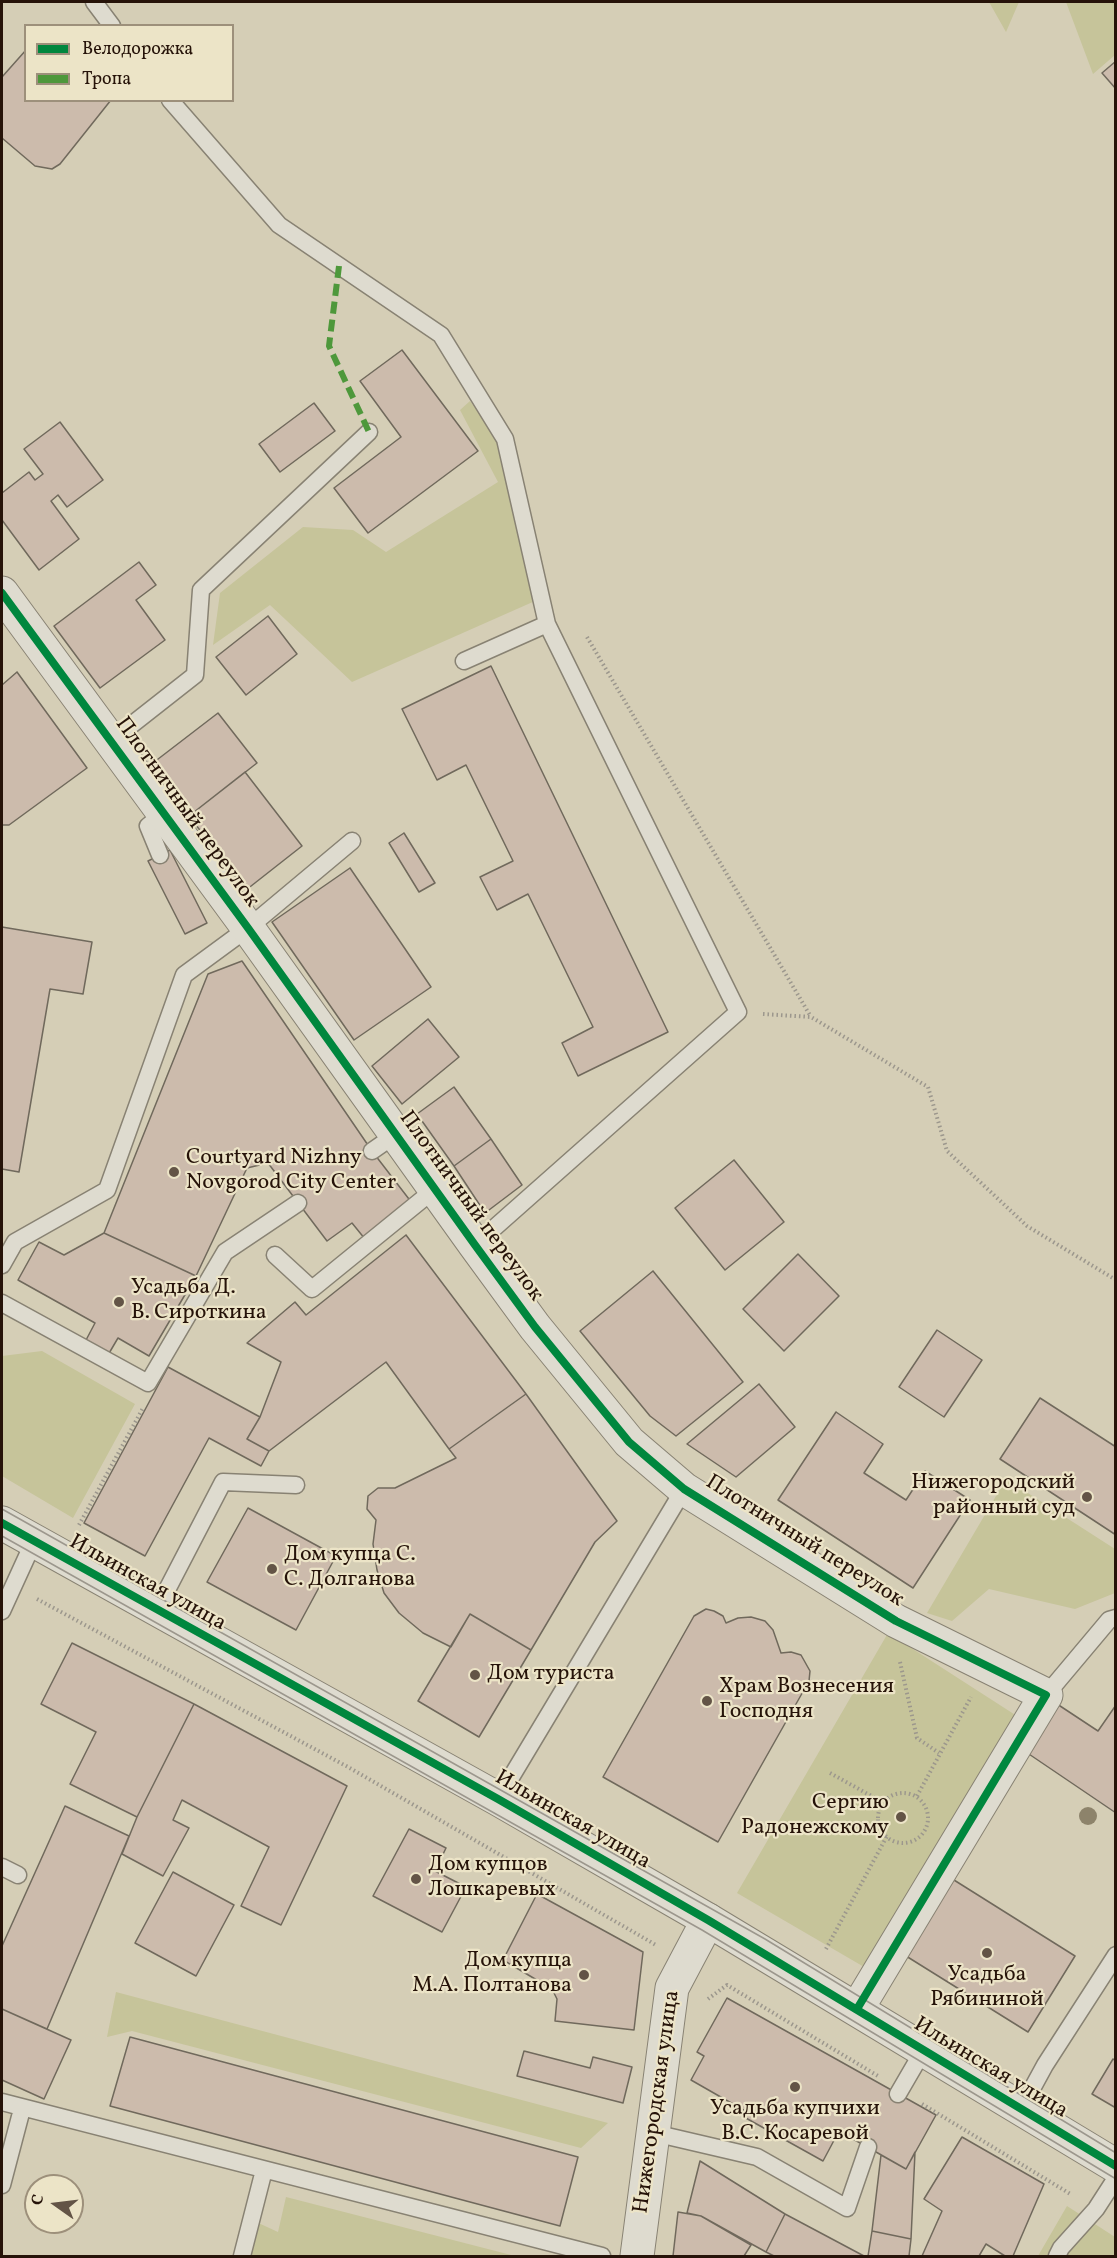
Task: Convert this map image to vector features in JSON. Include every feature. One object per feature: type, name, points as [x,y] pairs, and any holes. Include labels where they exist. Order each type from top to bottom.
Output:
[{"type":"street","name":"Плотничный переулок","points":[[2,593],[164,813],[237,936],[383,1143],[435,1189],[535,1327],[629,1442],[684,1489],[896,1621],[1046,1695]]},
{"type":"street","name":"Ильинская улица","points":[[2,1523],[156,1611],[498,1799],[708,1920],[1116,2166]]},
{"type":"street","points":[[857,2009],[1046,1695]]},
{"type":"street","name":"Нижегородская улица","points":[[637,2256],[672,1988],[708,1920]]},
{"type":"lane","points":[[94,2],[110,24]]},
{"type":"lane","points":[[172,102],[279,225],[441,335],[505,439],[547,624],[738,1012],[475,1245]]},
{"type":"lane","points":[[111,741],[195,675],[201,590],[369,432]]},
{"type":"lane","points":[[464,662],[547,624]]},
{"type":"lane","points":[[160,855],[148,826],[164,813]]},
{"type":"lane","points":[[2,1265],[15,1242],[107,1190],[184,975],[237,936],[352,841]]},
{"type":"lane","points":[[276,1255],[312,1289],[435,1189]]},
{"type":"lane","points":[[2,1303],[148,1383],[225,1252],[298,1203]]},
{"type":"lane","points":[[156,1611],[222,1482],[296,1485]]},
{"type":"lane","points":[[498,1799],[684,1489]]},
{"type":"lane","points":[[2,1611],[34,1541]]},
{"type":"lane","points":[[1046,1695],[1113,1623]]},
{"type":"lane","points":[[2,1867],[18,1875]]},
{"type":"lane","points":[[1021,2109],[1045,2065],[1116,1954]]},
{"type":"lane","points":[[898,2094],[923,2050]]},
{"type":"lane","points":[[2,2102],[22,2109],[602,2256]]},
{"type":"lane","points":[[2,2185],[22,2109]]},
{"type":"lane","points":[[654,2133],[757,2157],[847,2208],[868,2147]]},
{"type":"lane","points":[[242,2256],[264,2170]]},
{"type":"lane","points":[[1057,2256],[1061,2248],[1096,2209],[1116,2178]]},
{"type":"path","points":[[581,627],[812,1017]]},
{"type":"path","points":[[738,1012],[812,1017],[928,1087],[946,1151],[1027,1226],[1116,1280]]},
{"type":"path","points":[[79,1525],[147,1402]]},
{"type":"path","points":[[13,1587],[348,1767],[665,1950]]},
{"type":"path","points":[[897,1652],[917,1738],[939,1753]]},
{"type":"path","points":[[917,1796],[972,1695]]},
{"type":"path","points":[[830,1773],[884,1803]]},
{"type":"path","points":[[910,1793],[917,1796],[923,1802],[928,1817],[928,1826],[923,1833],[910,1842],[901,1843],[886,1836],[879,1824],[878,1816],[884,1803],[895,1794],[910,1793]]},
{"type":"path","points":[[823,1955],[886,1836]]},
{"type":"shaded area","points":[[989,2],[1019,2],[1006,32]]},
{"type":"shaded area","points":[[1066,2],[1115,2],[1115,55],[1093,74]]},
{"type":"shaded area","points":[[470,401],[498,440],[535,601],[352,682],[270,605],[213,645],[220,593],[303,527],[353,530],[386,552],[498,482],[460,410]]},
{"type":"shaded area","points":[[42,1351],[135,1404],[73,1518],[2,1476],[2,1356]]},
{"type":"shaded area","points":[[1006,1479],[1115,1549],[1115,1593],[1075,1609],[989,1589],[952,1621],[927,1613]]},
{"type":"shaded area","points":[[888,1633],[1020,1718],[871,1971],[737,1893]]},
{"type":"shaded area","points":[[116,1992],[608,2123],[581,2148],[132,2031],[107,2037]]},
{"type":"shaded area","points":[[286,2197],[515,2256],[252,2256],[250,2246],[254,2221],[278,2232]]},
{"type":"shaded area","points":[[1067,2206],[1115,2237],[1115,2256],[1038,2256]]},
{"type":"building","points":[[24,52],[24,102],[109,102],[60,164],[52,169],[35,166],[2,138],[2,77]]},
{"type":"building","points":[[1116,61],[1116,89],[1102,73]]},
{"type":"building","points":[[402,350],[478,451],[368,533],[334,488],[401,437],[360,381]]},
{"type":"building","points":[[314,403],[335,431],[280,472],[259,444]]},
{"type":"building","points":[[60,422],[103,480],[67,507],[58,495],[51,501],[79,539],[39,570],[2,520],[2,493],[29,472],[35,480],[43,474],[24,449]]},
{"type":"building","points":[[139,562],[156,585],[136,600],[165,640],[100,688],[54,626]]},
{"type":"building","points":[[268,616],[297,654],[246,695],[216,657]]},
{"type":"building","points":[[491,666],[668,1032],[578,1076],[562,1043],[593,1027],[528,894],[497,910],[480,877],[513,861],[466,765],[437,780],[402,709]]},
{"type":"building","points":[[17,672],[87,768],[9,825],[2,825],[2,685]]},
{"type":"building","points":[[218,713],[257,763],[189,816],[149,766]]},
{"type":"building","points":[[245,772],[302,846],[246,890],[189,816]]},
{"type":"building","points":[[404,833],[435,883],[419,892],[389,843]]},
{"type":"building","points":[[170,850],[207,923],[185,934],[148,861]]},
{"type":"building","points":[[350,868],[431,987],[354,1040],[272,922]]},
{"type":"building","points":[[2,927],[92,942],[83,994],[50,989],[19,1172],[2,1169]]},
{"type":"building","points":[[242,961],[372,1151],[412,1203],[365,1239],[352,1223],[327,1241],[268,1163],[247,1168],[196,1276],[104,1233],[208,974]]},
{"type":"building","points":[[428,1019],[459,1057],[402,1104],[372,1066]]},
{"type":"building","points":[[454,1087],[491,1139],[454,1166],[417,1114]]},
{"type":"building","points":[[491,1139],[522,1185],[485,1213],[454,1166]]},
{"type":"building","points":[[734,1160],[784,1222],[725,1270],[675,1208]]},
{"type":"building","name":"Усадьба Д. В. Сироткина","points":[[104,1233],[196,1276],[149,1356],[118,1338],[108,1355],[85,1342],[95,1323],[18,1280],[39,1242],[64,1255]]},
{"type":"building","points":[[406,1235],[526,1394],[449,1449],[386,1362],[269,1451],[247,1439],[260,1417],[281,1362],[247,1343],[295,1302],[306,1315]]},
{"type":"building","points":[[798,1254],[839,1296],[784,1351],[743,1309]]},
{"type":"building","points":[[653,1271],[743,1382],[676,1436],[650,1416],[580,1331]]},
{"type":"building","points":[[937,1330],[982,1360],[944,1417],[899,1387]]},
{"type":"building","points":[[168,1367],[260,1417],[247,1439],[269,1451],[261,1466],[209,1438],[145,1556],[84,1523]]},
{"type":"building","points":[[759,1384],[795,1427],[736,1477],[687,1444]]},
{"type":"building","points":[[526,1394],[617,1521],[595,1542],[531,1650],[470,1614],[451,1647],[423,1633],[399,1613],[384,1593],[373,1544],[376,1520],[367,1509],[368,1496],[378,1488],[395,1488],[456,1458],[449,1449]]},
{"type":"building","name":"Нижегородский районный суд","points":[[1040,1398],[1116,1447],[1116,1535],[1000,1459]]},
{"type":"building","points":[[836,1412],[883,1444],[864,1473],[906,1500],[925,1471],[970,1500],[913,1588],[778,1500]]},
{"type":"building","name":"Дом купца С. С. Долганова","points":[[248,1508],[336,1556],[296,1630],[207,1582]]},
{"type":"building","points":[[706,1609],[723,1616],[726,1623],[738,1618],[751,1617],[765,1621],[773,1630],[781,1653],[791,1652],[801,1655],[810,1671],[809,1681],[718,1842],[603,1777],[694,1616]]},
{"type":"building","name":"Дом туриста","points":[[470,1614],[531,1650],[479,1737],[418,1701]]},
{"type":"building","points":[[72,1643],[194,1704],[137,1817],[70,1784],[96,1732],[41,1704]]},
{"type":"building","points":[[1051,1700],[1098,1731],[1116,1705],[1116,1813],[1020,1748]]},
{"type":"building","points":[[194,1704],[347,1786],[281,1925],[241,1906],[269,1847],[182,1800],[173,1820],[189,1828],[163,1876],[122,1854],[137,1817]]},
{"type":"building","points":[[65,1806],[129,1836],[47,2029],[2,2009],[2,1946]]},
{"type":"building","name":"Дом купцов Лошкаревых","points":[[409,1829],[446,1848],[435,1871],[466,1887],[442,1932],[373,1896]]},
{"type":"building","points":[[173,1872],[234,1905],[196,1976],[135,1943]]},
{"type":"building","name":"Усадьба Рябининой","points":[[946,1875],[1075,1956],[1028,2032],[898,1951]]},
{"type":"building","name":"Дом купца М.А. Полтанова","points":[[537,1894],[643,1952],[634,2030],[555,2021],[557,1999],[552,1989],[503,1960]]},
{"type":"building","name":"Усадьба купчихи В.С. Косаревой","points":[[727,1998],[936,2115],[906,2169],[839,2131],[823,2161],[744,2117],[747,2112],[691,2080],[704,2056],[697,2052]]},
{"type":"building","points":[[2,2009],[71,2040],[44,2099],[2,2080]]},
{"type":"building","points":[[130,2037],[578,2157],[560,2226],[110,2106]]},
{"type":"building","points":[[524,2051],[590,2068],[593,2057],[632,2067],[623,2103],[517,2076]]},
{"type":"building","points":[[1113,2059],[1116,2061],[1116,2108],[1092,2094]]},
{"type":"building","points":[[962,2137],[1044,2184],[1013,2256],[1005,2256],[986,2244],[979,2256],[922,2256],[942,2211],[924,2199]]},
{"type":"building","points":[[915,2152],[911,2239],[872,2231],[881,2155],[906,2169]]},
{"type":"building","points":[[700,2161],[785,2214],[766,2252],[701,2216],[687,2213]]},
{"type":"building","points":[[678,2212],[701,2216],[751,2245],[744,2256],[673,2256]]},
{"type":"building","points":[[785,2214],[864,2256],[774,2256],[766,2252]]},
{"type":"building","points":[[872,2231],[911,2239],[909,2256],[868,2256]]},
{"type":"tram line","points":[[2,1509],[765,1939],[1116,2153]]},
{"type":"tram line","points":[[2,1536],[702,1930],[1116,2179]]},
{"type":"marked path","points":[[339,266],[329,346],[369,432]]},
{"type":"cycle path","points":[[2,593],[248,928],[535,1327],[629,1442],[684,1489],[896,1621],[1046,1695],[857,2009]]},
{"type":"cycle path","points":[[2,1523],[498,1799],[708,1920],[1116,2166]]},
{"type":"place","name":"Courtyard Nizhny Novgorod City Center","points":[[174,1172]]},
{"type":"place","name":"Усадьба Д. В. Сироткина","points":[[119,1302]]},
{"type":"place","name":"Нижегородский районный суд","points":[[1087,1497]]},
{"type":"place","name":"Дом купца С. С. Долганова","points":[[272,1569]]},
{"type":"place","name":"Дом туриста","points":[[475,1675]]},
{"type":"place","name":"Храм Вознесения Господня","points":[[707,1701]]},
{"type":"place","name":"Сергию Радонежскому","points":[[901,1817]]},
{"type":"place","name":"Дом купцов Лошкаревых","points":[[416,1879]]},
{"type":"place","name":"Усадьба Рябининой","points":[[987,1953]]},
{"type":"place","name":"Дом купца М.А. Полтанова","points":[[584,1975]]},
{"type":"place","name":"Усадьба купчихи В.С. Косаревой","points":[[795,2087]]}]
